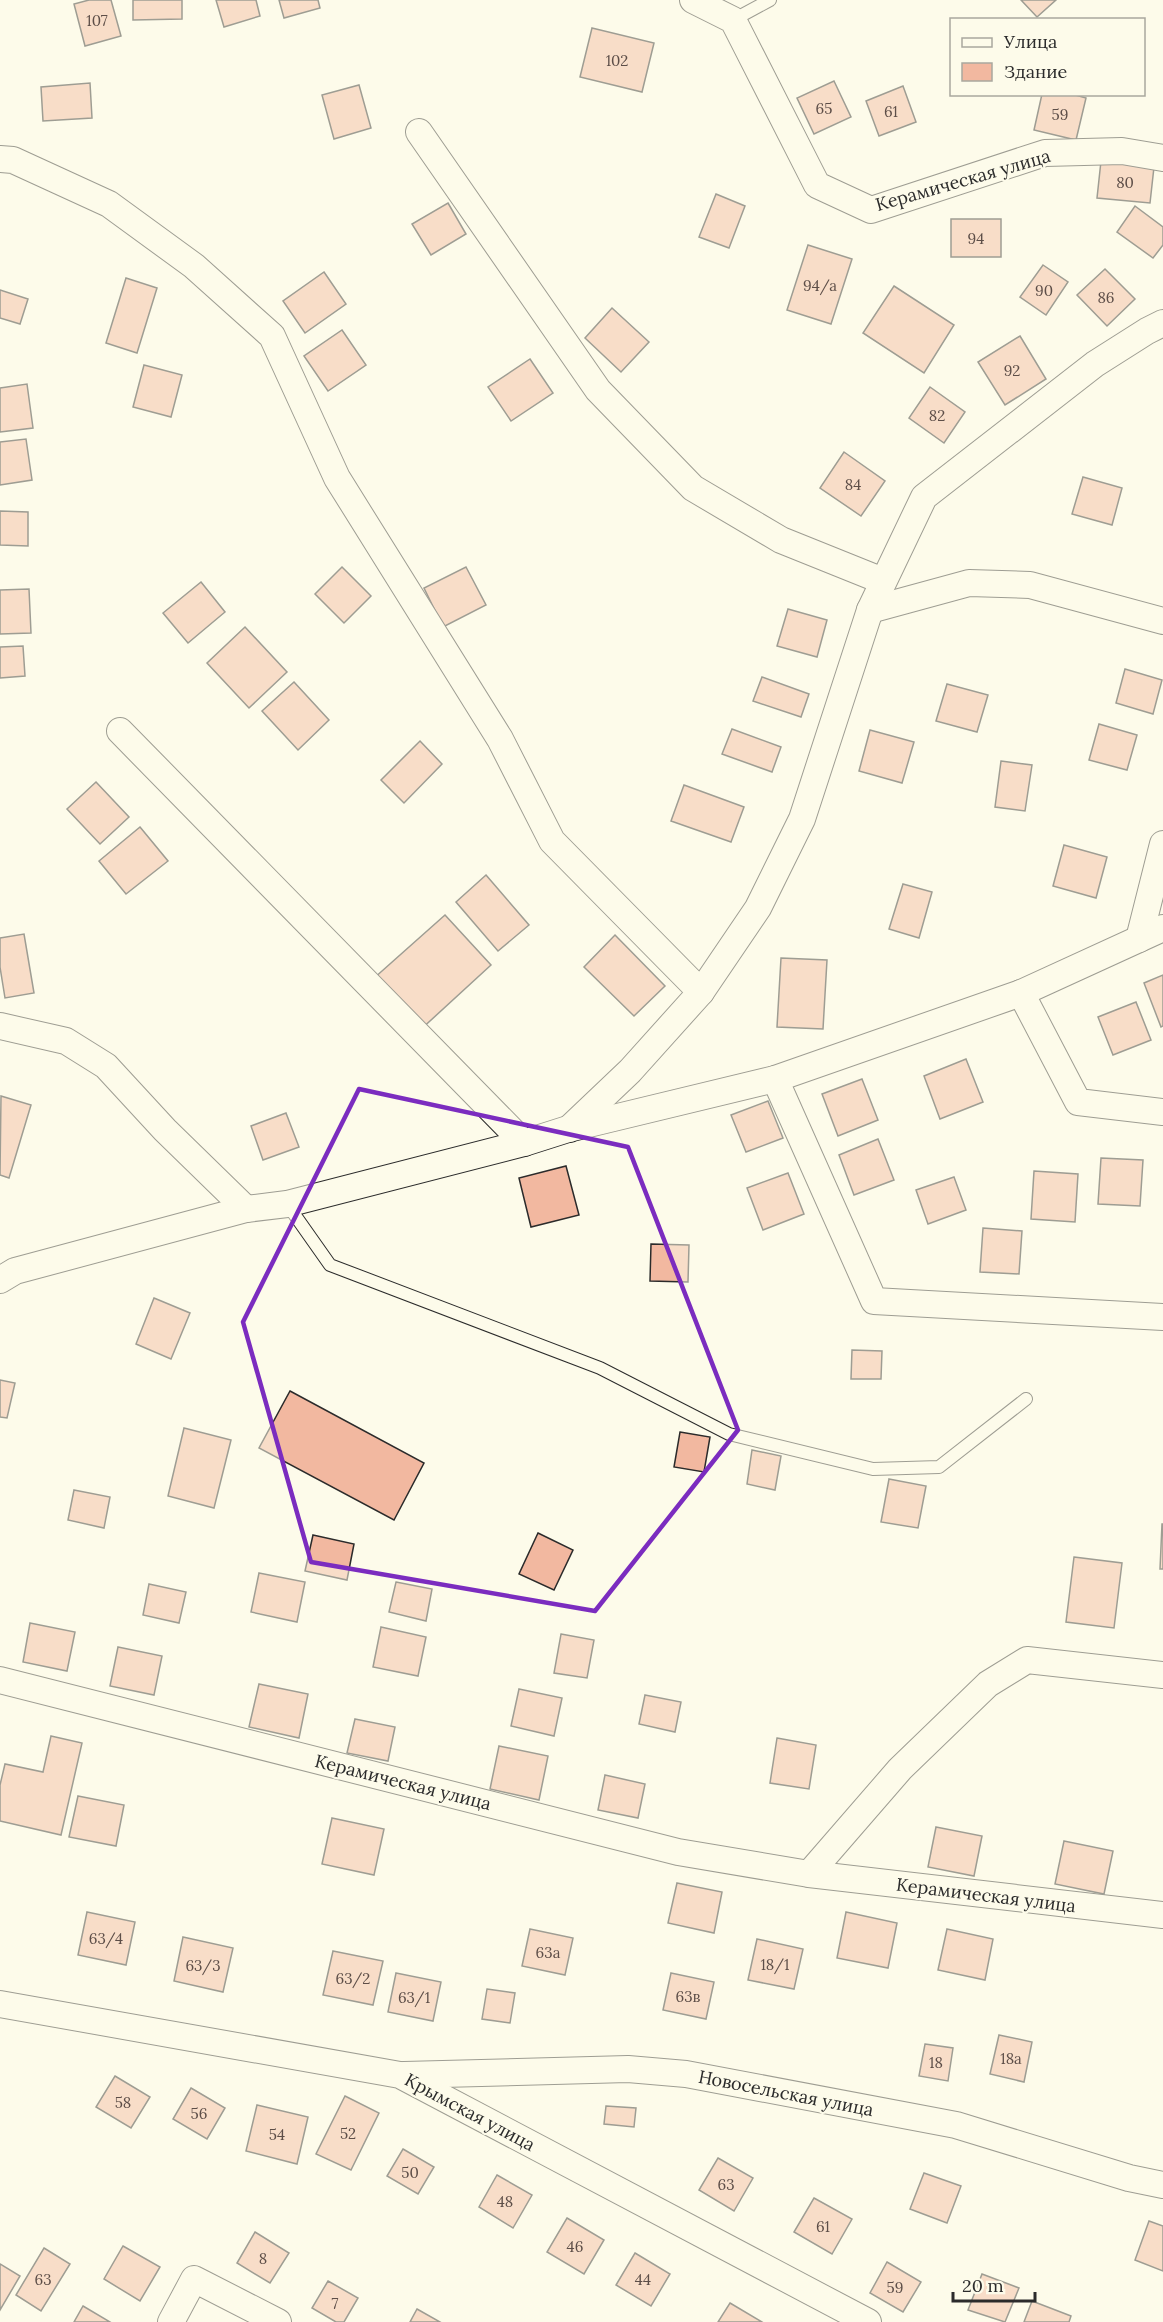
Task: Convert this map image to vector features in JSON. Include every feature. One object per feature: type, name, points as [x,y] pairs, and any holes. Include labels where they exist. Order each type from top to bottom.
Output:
[{"type":"street","points":[[693,0],[733,20]]},
{"type":"street","name":"Керамическая улица","points":[[733,20],[817,185],[871,210],[1045,153],[1122,151],[1163,158]]},
{"type":"street","points":[[419,132],[598,390],[693,488],[780,540],[883,582]]},
{"type":"street","points":[[0,159],[13,160],[109,204],[194,266],[272,336],[337,478],[500,740],[552,841],[701,992]]},
{"type":"street","points":[[568,1129],[630,1071],[701,992],[758,908],[802,819],[870,610],[924,497],[1095,364],[1163,323]]},
{"type":"street","points":[[870,610],[969,583],[1030,585],[1163,621]]},
{"type":"street","points":[[120,730],[524,1143]]},
{"type":"street","points":[[1139,939],[1163,844]]},
{"type":"street","points":[[0,1280],[15,1271],[246,1209],[287,1204],[524,1143],[568,1129],[775,1079],[1021,993],[1163,928]]},
{"type":"street","points":[[1021,993],[1078,1102],[1163,1112]]},
{"type":"street","points":[[0,1026],[66,1041],[106,1066],[165,1130],[246,1209]]},
{"type":"street","points":[[775,1079],[874,1301],[1163,1317]]},
{"type":"street","points":[[808,1874],[908,1762],[988,1684],[1027,1660],[1163,1675]]},
{"type":"street","name":"Керамическая улица","points":[[0,1680],[678,1852],[808,1874],[1163,1915]]},
{"type":"street","name":"Крымская улица","points":[[0,2004],[400,2075],[868,2322]]},
{"type":"street","name":"Новосельская улица","points":[[400,2075],[628,2069],[686,2074],[956,2125],[1109,2172],[1163,2185]]},
{"type":"street","points":[[171,2322],[194,2279],[278,2322]]},
{"type":"lane","points":[[733,20],[770,0]]},
{"type":"lane","points":[[287,1204],[330,1265],[600,1368],[729,1434],[873,1469],[939,1467],[1026,1399]]},
{"type":"highlighted area","points":[[359,1089],[628,1147],[738,1430],[595,1611],[311,1562],[243,1322]]},
{"type":"building","points":[[89,0],[111,0],[121,36],[85,46],[74,4]]},
{"type":"building","points":[[133,0],[182,0],[182,19],[133,20]]},
{"type":"building","points":[[216,0],[256,0],[260,16],[224,27]]},
{"type":"building","points":[[279,0],[318,0],[320,8],[284,18]]},
{"type":"building","points":[[1021,0],[1056,0],[1037,17]]},
{"type":"building","points":[[592,28],[654,43],[642,92],[580,77]]},
{"type":"building","points":[[834,81],[851,117],[814,134],[797,98]]},
{"type":"building","points":[[90,83],[92,118],[43,121],[41,87]]},
{"type":"building","points":[[359,85],[371,128],[334,139],[322,95]]},
{"type":"building","points":[[903,86],[916,122],[879,136],[866,101]]},
{"type":"building","points":[[1042,96],[1086,98],[1076,140],[1034,130]]},
{"type":"building","points":[[1101,161],[1154,167],[1150,203],[1097,198]]},
{"type":"building","points":[[716,194],[745,206],[729,248],[699,237]]},
{"type":"building","points":[[448,203],[466,234],[431,255],[412,224]]},
{"type":"building","points":[[1135,206],[1163,227],[1163,245],[1153,258],[1117,232]]},
{"type":"building","points":[[951,219],[1001,219],[1001,257],[951,257]]},
{"type":"building","points":[[808,245],[852,259],[831,324],[787,310]]},
{"type":"building","points":[[1043,265],[1068,282],[1046,315],[1020,297]]},
{"type":"building","points":[[1105,269],[1135,299],[1107,326],[1077,295]]},
{"type":"building","points":[[324,272],[346,304],[305,333],[283,301]]},
{"type":"building","points":[[126,278],[157,288],[137,353],[106,343]]},
{"type":"building","points":[[894,286],[954,325],[924,373],[863,333]]},
{"type":"building","points":[[0,290],[28,299],[20,324],[0,318]]},
{"type":"building","points":[[612,308],[649,342],[621,372],[585,338]]},
{"type":"building","points":[[342,330],[366,365],[328,391],[304,356]]},
{"type":"building","points":[[1020,336],[1046,379],[1005,405],[978,362]]},
{"type":"building","points":[[530,359],[553,393],[511,421],[488,387]]},
{"type":"building","points":[[144,365],[182,375],[171,417],[133,407]]},
{"type":"building","points":[[27,384],[33,428],[0,432],[0,388]]},
{"type":"building","points":[[930,387],[965,412],[944,443],[909,418]]},
{"type":"building","points":[[26,439],[32,480],[0,485],[0,442]]},
{"type":"building","points":[[844,452],[885,481],[861,516],[820,488]]},
{"type":"building","points":[[1083,477],[1122,488],[1112,525],[1072,514]]},
{"type":"building","points":[[0,511],[28,512],[28,546],[0,545]]},
{"type":"building","points":[[342,567],[371,596],[344,623],[315,594]]},
{"type":"building","points":[[466,567],[486,605],[443,627],[424,588]]},
{"type":"building","points":[[201,582],[225,612],[188,643],[163,613]]},
{"type":"building","points":[[29,589],[31,633],[0,634],[0,590]]},
{"type":"building","points":[[788,609],[827,620],[817,657],[777,646]]},
{"type":"building","points":[[245,627],[287,672],[249,708],[207,663]]},
{"type":"building","points":[[23,646],[25,676],[0,678],[0,647]]},
{"type":"building","points":[[1125,669],[1162,680],[1153,714],[1116,703]]},
{"type":"building","points":[[762,677],[809,694],[801,717],[753,701]]},
{"type":"building","points":[[294,682],[329,720],[298,750],[262,711]]},
{"type":"building","points":[[947,684],[988,695],[977,732],[936,721]]},
{"type":"building","points":[[1099,724],[1137,735],[1127,770],[1089,760]]},
{"type":"building","points":[[732,729],[781,747],[772,772],[722,754]]},
{"type":"building","points":[[870,730],[914,742],[902,783],[859,771]]},
{"type":"building","points":[[420,741],[442,764],[404,803],[381,780]]},
{"type":"building","points":[[1001,761],[1032,765],[1025,811],[995,807]]},
{"type":"building","points":[[96,782],[129,817],[100,844],[67,809]]},
{"type":"building","points":[[684,785],[744,807],[731,842],[671,821]]},
{"type":"building","points":[[140,827],[168,861],[126,894],[99,861]]},
{"type":"building","points":[[1064,845],[1107,857],[1096,898],[1053,886]]},
{"type":"building","points":[[486,875],[529,925],[498,951],[456,902]]},
{"type":"building","points":[[903,884],[932,892],[919,938],[889,929]]},
{"type":"building","points":[[445,915],[491,965],[418,1032],[373,979]]},
{"type":"building","points":[[24,934],[34,993],[5,998],[0,967],[0,938]]},
{"type":"building","points":[[615,935],[665,986],[634,1016],[584,967]]},
{"type":"building","points":[[781,958],[827,960],[823,1029],[777,1027]]},
{"type":"building","points":[[1163,975],[1163,1026],[1161,1027],[1144,983]]},
{"type":"building","points":[[1136,1002],[1151,1040],[1113,1055],[1098,1017]]},
{"type":"building","points":[[966,1059],[983,1102],[940,1119],[924,1076]]},
{"type":"building","points":[[862,1079],[878,1120],[838,1136],[822,1094]]},
{"type":"building","points":[[1,1096],[31,1105],[9,1178],[0,1175]]},
{"type":"building","points":[[768,1101],[783,1138],[746,1152],[731,1115]]},
{"type":"building","points":[[286,1113],[299,1147],[263,1160],[251,1126]]},
{"type":"building","points":[[878,1139],[894,1180],[854,1195],[839,1155]]},
{"type":"building","points":[[1101,1158],[1143,1160],[1140,1206],[1098,1204]]},
{"type":"building","points":[[566,1166],[579,1215],[531,1227],[519,1178]]},
{"type":"building","points":[[1034,1171],[1078,1174],[1075,1222],[1031,1219]]},
{"type":"building","points":[[788,1173],[804,1214],[763,1230],[747,1188]]},
{"type":"building","points":[[954,1177],[966,1210],[928,1224],[916,1190]]},
{"type":"building","points":[[983,1228],[1022,1231],[1019,1274],[980,1272]]},
{"type":"building","points":[[651,1244],[689,1245],[688,1282],[650,1281]]},
{"type":"building","points":[[154,1298],[190,1313],[171,1359],[136,1344]]},
{"type":"building","points":[[852,1350],[882,1351],[881,1379],[851,1379]]},
{"type":"building","points":[[0,1380],[15,1383],[7,1418],[0,1417]]},
{"type":"building","points":[[290,1391],[424,1463],[394,1520],[259,1448]]},
{"type":"building","points":[[184,1428],[231,1440],[214,1508],[168,1496]]},
{"type":"building","points":[[680,1432],[710,1437],[704,1472],[674,1467]]},
{"type":"building","points":[[752,1450],[781,1456],[775,1490],[747,1484]]},
{"type":"building","points":[[889,1479],[926,1486],[918,1528],[881,1522]]},
{"type":"building","points":[[74,1490],[110,1497],[104,1528],[68,1520]]},
{"type":"building","points":[[1162,1524],[1163,1569],[1160,1569]]},
{"type":"building","points":[[538,1533],[573,1550],[554,1590],[519,1574]]},
{"type":"building","points":[[313,1535],[354,1544],[347,1580],[305,1571]]},
{"type":"building","points":[[1074,1557],[1122,1563],[1114,1628],[1066,1622]]},
{"type":"building","points":[[259,1573],[305,1582],[297,1622],[251,1612]]},
{"type":"building","points":[[396,1582],[432,1589],[426,1621],[389,1612]]},
{"type":"building","points":[[149,1584],[186,1592],[179,1623],[143,1615]]},
{"type":"building","points":[[30,1623],[75,1632],[67,1671],[23,1662]]},
{"type":"building","points":[[381,1627],[426,1637],[418,1676],[373,1667]]},
{"type":"building","points":[[561,1634],[594,1640],[587,1678],[554,1673]]},
{"type":"building","points":[[118,1647],[162,1656],[154,1695],[110,1686]]},
{"type":"building","points":[[259,1684],[308,1694],[299,1738],[249,1727]]},
{"type":"building","points":[[519,1689],[562,1698],[554,1736],[511,1726]]},
{"type":"building","points":[[645,1695],[681,1702],[675,1732],[639,1724]]},
{"type":"building","points":[[355,1719],[395,1727],[388,1761],[347,1753]]},
{"type":"building","points":[[51,1736],[82,1743],[61,1835],[0,1821],[0,1785],[5,1764],[43,1772]]},
{"type":"building","points":[[777,1738],[816,1745],[809,1789],[770,1783]]},
{"type":"building","points":[[499,1746],[548,1756],[539,1800],[490,1789]]},
{"type":"building","points":[[605,1775],[645,1784],[638,1818],[598,1810]]},
{"type":"building","points":[[78,1796],[124,1805],[116,1846],[69,1837]]},
{"type":"building","points":[[332,1818],[384,1829],[374,1875],[322,1864]]},
{"type":"building","points":[[936,1827],[982,1836],[974,1876],[928,1867]]},
{"type":"building","points":[[1064,1841],[1113,1851],[1104,1894],[1055,1884]]},
{"type":"building","points":[[677,1883],[722,1892],[714,1933],[668,1923]]},
{"type":"building","points":[[87,1912],[135,1922],[126,1965],[78,1955]]},
{"type":"building","points":[[846,1912],[897,1923],[888,1968],[837,1958]]},
{"type":"building","points":[[530,1929],[573,1938],[565,1975],[522,1966]]},
{"type":"building","points":[[947,1929],[993,1939],[985,1980],[938,1970]]},
{"type":"building","points":[[183,1937],[233,1948],[223,1992],[174,1981]]},
{"type":"building","points":[[757,1939],[803,1949],[794,1989],[748,1980]]},
{"type":"building","points":[[333,1951],[383,1961],[373,2005],[323,1995]]},
{"type":"building","points":[[396,1973],[441,1982],[433,2021],[388,2012]]},
{"type":"building","points":[[671,1973],[714,1982],[706,2019],[663,2010]]},
{"type":"building","points":[[487,1989],[515,1993],[510,2023],[482,2019]]},
{"type":"building","points":[[999,2035],[1032,2042],[1024,2082],[990,2074]]},
{"type":"building","points":[[925,2044],[953,2048],[948,2081],[919,2076]]},
{"type":"building","points":[[115,2076],[150,2097],[131,2128],[96,2107]]},
{"type":"building","points":[[191,2088],[225,2108],[207,2139],[173,2119]]},
{"type":"building","points":[[345,2096],[379,2113],[351,2170],[316,2154]]},
{"type":"building","points":[[257,2105],[308,2117],[297,2164],[246,2151]]},
{"type":"building","points":[[606,2106],[636,2108],[634,2127],[604,2124]]},
{"type":"building","points":[[403,2149],[434,2167],[418,2194],[387,2176]]},
{"type":"building","points":[[718,2158],[753,2178],[734,2211],[699,2190]]},
{"type":"building","points":[[924,2173],[961,2186],[947,2223],[910,2209]]},
{"type":"building","points":[[497,2175],[532,2195],[513,2228],[479,2207]]},
{"type":"building","points":[[814,2198],[852,2219],[832,2254],[794,2232]]},
{"type":"building","points":[[567,2218],[604,2240],[584,2274],[547,2252]]},
{"type":"building","points":[[1149,2221],[1163,2226],[1163,2271],[1135,2260]]},
{"type":"building","points":[[255,2232],[289,2253],[270,2283],[237,2263]]},
{"type":"building","points":[[123,2246],[160,2267],[140,2301],[104,2279]]},
{"type":"building","points":[[44,2248],[70,2264],[41,2311],[16,2295]]},
{"type":"building","points":[[635,2253],[670,2274],[651,2306],[616,2285]]},
{"type":"building","points":[[887,2262],[921,2282],[903,2312],[870,2293]]},
{"type":"building","points":[[0,2264],[20,2276],[0,2310]]},
{"type":"building","points":[[982,2274],[1019,2288],[1005,2322],[968,2310]]},
{"type":"building","points":[[328,2281],[358,2298],[344,2322],[336,2322],[312,2308]]},
{"type":"building","points":[[1032,2301],[1071,2316],[1069,2322],[1024,2322]]},
{"type":"building","points":[[730,2303],[762,2322],[718,2322]]},
{"type":"building","points":[[83,2306],[110,2322],[74,2322]]},
{"type":"building","points":[[417,2309],[440,2322],[410,2322]]}]
